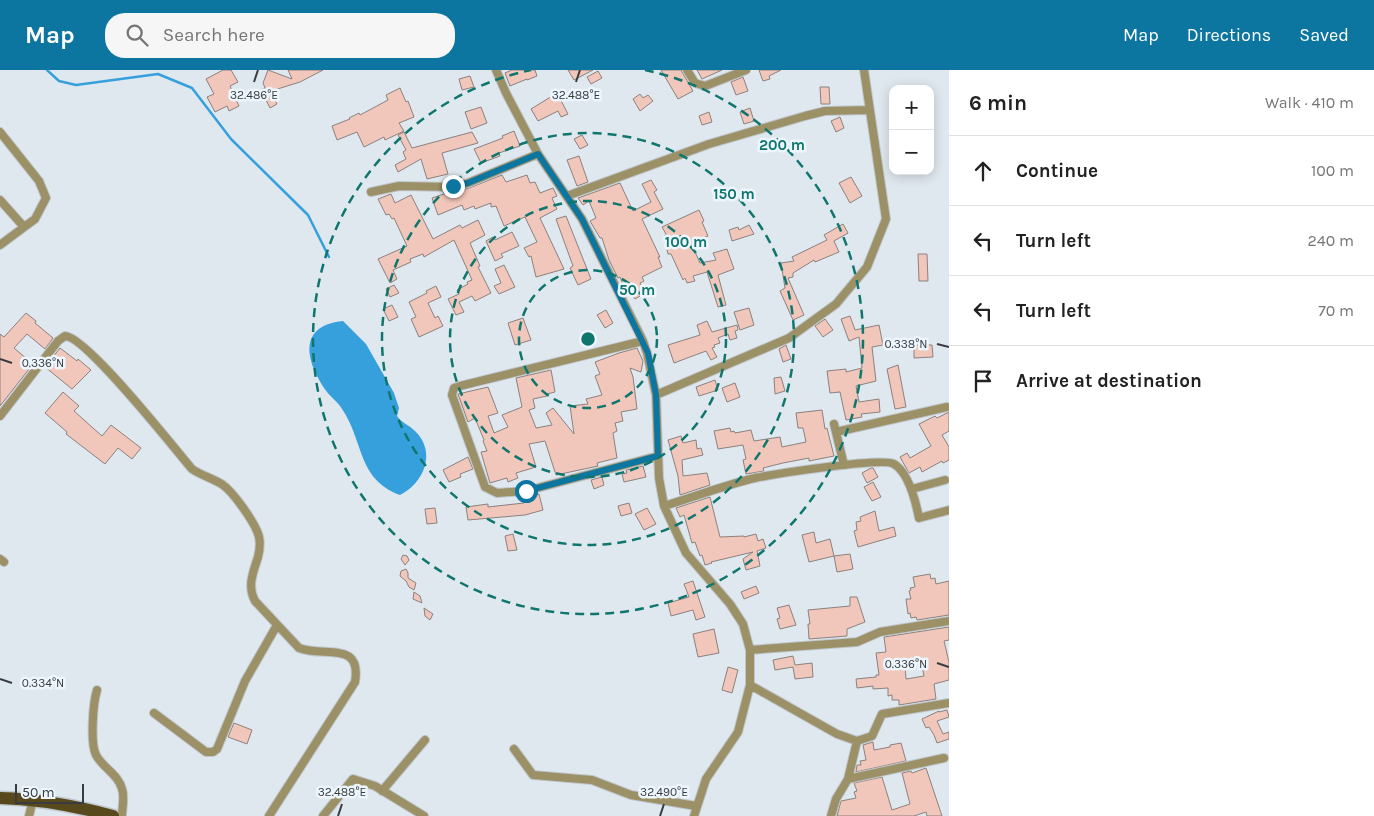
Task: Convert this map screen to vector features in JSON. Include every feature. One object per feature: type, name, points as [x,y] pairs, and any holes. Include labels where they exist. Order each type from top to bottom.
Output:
[{"type":"main road","points":[[0,798],[33,800],[84,808],[113,816]]},
{"type":"street","points":[[496,70],[538,154],[582,219],[643,341],[648,353],[656,395],[659,478],[664,506],[686,553],[730,604],[743,624],[750,650],[750,685],[738,732],[706,779],[694,816]]},
{"type":"street","points":[[686,70],[695,83],[705,86],[746,70]]},
{"type":"street","points":[[656,395],[789,338],[836,304],[867,267],[886,219],[864,70]]},
{"type":"street","points":[[567,196],[709,144],[805,116],[825,111],[869,110]]},
{"type":"street","points":[[0,132],[40,181],[46,198],[35,219],[0,245]]},
{"type":"street","points":[[371,192],[399,186],[453,186],[468,183],[538,154]]},
{"type":"street","points":[[0,200],[24,228]]},
{"type":"street","points":[[0,416],[58,342],[68,336],[78,342],[112,374],[192,469],[201,476],[221,483],[232,492],[258,531],[260,552],[250,584],[255,602],[300,648],[308,651],[342,652],[349,656],[355,666],[355,682],[269,816]]},
{"type":"street","points":[[643,341],[460,386],[454,388],[452,395],[485,487],[497,493],[526,491],[658,456]]},
{"type":"street","points":[[844,465],[835,428],[947,407]]},
{"type":"street","points":[[664,506],[754,479],[844,465],[884,462],[894,463],[912,489],[919,518],[949,510]]},
{"type":"street","points":[[912,489],[945,480]]},
{"type":"street","points":[[750,650],[857,642],[880,632],[949,621]]},
{"type":"street","points":[[154,713],[206,752],[217,750],[245,681],[277,624]]},
{"type":"street","points":[[750,685],[836,734],[857,740],[872,736],[882,714],[949,703]]},
{"type":"street","points":[[97,690],[94,703],[94,750],[97,757],[120,783],[123,790],[122,816]]},
{"type":"street","points":[[382,791],[425,740]]},
{"type":"street","points":[[831,816],[836,799],[848,780],[857,740]]},
{"type":"street","points":[[514,749],[533,775],[592,780],[631,795],[696,806]]},
{"type":"street","points":[[848,780],[944,758]]},
{"type":"street","points":[[324,816],[353,779],[375,786],[424,816]]},
{"type":"street","points":[[29,816],[33,800]]},
{"type":"water","points":[[343,321],[366,344],[394,393],[399,408],[397,416],[422,439],[425,448],[425,466],[421,475],[416,483],[400,495],[386,488],[369,469],[349,421],[327,392],[314,370],[310,348],[312,338],[317,330],[328,324]]},
{"type":"building","points":[[223,70],[231,70],[238,82],[230,86],[239,106],[229,111],[227,106],[215,112],[207,97],[214,94],[206,79]]},
{"type":"building","points":[[268,70],[292,79],[288,70],[323,70],[300,82],[271,91],[277,104],[270,108],[261,90],[265,88],[263,83]]},
{"type":"building","points":[[512,70],[535,70],[537,76],[510,86],[505,73]]},
{"type":"building","points":[[568,70],[593,70],[574,80]]},
{"type":"building","points":[[661,70],[681,70],[693,91],[678,99]]},
{"type":"building","points":[[697,70],[722,70],[702,79]]},
{"type":"building","points":[[759,70],[781,70],[769,76],[770,79],[763,81]]},
{"type":"building","points":[[598,71],[602,78],[591,84],[587,77]]},
{"type":"building","points":[[470,76],[474,87],[462,90],[459,79]]},
{"type":"building","points":[[743,77],[748,91],[736,95],[731,82]]},
{"type":"building","points":[[820,87],[829,87],[830,104],[821,104]]},
{"type":"building","points":[[400,88],[406,102],[408,101],[414,117],[399,123],[404,131],[385,140],[384,137],[364,147],[357,132],[337,140],[332,126],[350,119],[359,113],[360,115],[388,100],[386,95]]},
{"type":"building","points":[[557,93],[568,114],[561,117],[558,111],[538,121],[531,109]]},
{"type":"building","points":[[640,94],[643,98],[648,95],[653,101],[640,111],[633,99]]},
{"type":"building","points":[[481,107],[487,123],[471,129],[465,112]]},
{"type":"building","points":[[750,108],[754,121],[744,124],[740,112]]},
{"type":"building","points":[[709,112],[712,122],[702,125],[699,116]]},
{"type":"building","points":[[840,117],[844,128],[836,132],[831,121]]},
{"type":"building","points":[[514,131],[520,146],[499,153],[500,156],[481,163],[474,149],[503,138],[502,136]]},
{"type":"building","points":[[404,132],[412,148],[472,132],[478,143],[442,153],[448,174],[427,179],[421,159],[398,172],[395,165],[406,159],[403,152],[406,150],[398,135]]},
{"type":"building","points":[[582,135],[588,145],[580,149],[574,139]]},
{"type":"building","points":[[579,156],[588,182],[577,186],[567,160]]},
{"type":"building","points":[[502,175],[506,182],[527,175],[530,183],[535,182],[540,193],[553,188],[557,196],[552,198],[557,209],[540,218],[564,269],[536,277],[531,256],[529,257],[524,248],[537,242],[525,217],[504,226],[496,206],[491,207],[491,203],[475,209],[474,206],[464,210],[462,205],[438,215],[432,198],[469,188]]},
{"type":"building","points":[[851,177],[862,196],[850,203],[839,183]]},
{"type":"building","points":[[651,180],[657,190],[654,192],[663,209],[642,219],[660,257],[658,257],[662,267],[642,277],[644,281],[640,283],[645,293],[635,299],[628,288],[625,290],[620,277],[618,278],[609,260],[602,238],[600,238],[590,221],[596,218],[589,201],[583,205],[578,198],[620,183],[633,211],[651,202],[642,184]]},
{"type":"building","points":[[391,194],[395,203],[411,195],[433,239],[460,225],[462,228],[478,220],[485,235],[470,243],[480,266],[478,267],[491,293],[475,301],[472,296],[459,302],[464,312],[456,315],[448,299],[459,294],[457,290],[472,280],[454,240],[424,257],[423,254],[410,259],[411,262],[393,270],[397,279],[390,283],[378,259],[407,246],[394,218],[392,219],[389,214],[386,215],[378,199]]},
{"type":"building","points":[[699,210],[708,236],[695,241],[696,244],[692,245],[700,263],[716,260],[713,253],[727,249],[734,269],[718,275],[726,305],[718,307],[707,272],[693,276],[695,281],[687,283],[685,278],[683,280],[671,254],[668,254],[664,236],[667,236],[662,227]]},
{"type":"building","points":[[566,216],[591,279],[578,285],[570,268],[573,266],[556,219]]},
{"type":"building","points":[[843,224],[848,233],[834,241],[839,252],[815,262],[814,260],[793,273],[793,277],[788,278],[804,315],[793,320],[780,291],[785,288],[781,263],[794,261],[792,257],[827,240],[824,235]]},
{"type":"building","points":[[749,225],[754,234],[732,241],[729,230],[738,227],[739,230]]},
{"type":"building","points":[[512,232],[519,246],[501,254],[503,257],[495,261],[486,241],[493,237],[495,240]]},
{"type":"building","points":[[918,254],[927,254],[928,281],[919,281]]},
{"type":"building","points":[[504,265],[515,287],[499,294],[494,286],[501,283],[495,269]]},
{"type":"building","points":[[394,285],[399,293],[390,297],[386,289]]},
{"type":"building","points":[[436,286],[441,297],[428,303],[435,318],[438,316],[443,326],[419,337],[411,319],[416,317],[409,302]]},
{"type":"building","points":[[392,305],[398,317],[389,321],[383,309]]},
{"type":"building","points":[[749,308],[754,325],[740,330],[734,312]]},
{"type":"building","points":[[606,310],[613,323],[605,328],[597,315]]},
{"type":"building","points":[[26,313],[53,338],[45,349],[27,334],[14,348],[33,364],[0,406],[0,334],[4,337]]},
{"type":"building","points":[[850,316],[855,330],[879,325],[883,345],[872,347],[876,381],[856,386],[859,402],[879,399],[880,412],[861,414],[862,417],[846,420],[840,392],[830,393],[827,371],[846,369],[846,372],[862,368],[859,337],[849,341],[841,319]]},
{"type":"building","points":[[523,318],[531,340],[515,345],[508,323]]},
{"type":"building","points":[[825,319],[833,330],[823,337],[815,326]]},
{"type":"building","points":[[707,321],[712,332],[737,325],[738,330],[735,331],[737,338],[730,340],[728,334],[718,338],[720,343],[712,348],[717,357],[711,360],[706,351],[674,363],[668,345],[700,335],[697,325]]},
{"type":"building","points":[[786,345],[791,359],[783,362],[779,349]]},
{"type":"building","points":[[914,345],[932,345],[933,357],[914,358]]},
{"type":"building","points":[[60,348],[91,370],[72,389],[45,367]]},
{"type":"building","points":[[637,348],[643,361],[641,372],[630,368],[637,409],[621,412],[623,421],[615,423],[617,431],[613,433],[617,458],[597,463],[598,466],[556,475],[545,441],[529,444],[536,467],[516,473],[518,478],[508,482],[507,478],[490,483],[481,452],[487,451],[484,440],[475,418],[468,422],[458,394],[488,387],[498,413],[488,416],[494,433],[508,427],[502,415],[522,407],[516,378],[551,370],[555,392],[533,399],[535,408],[529,410],[536,428],[552,425],[546,413],[553,408],[574,434],[570,406],[588,404],[586,399],[602,395],[595,376],[600,374],[595,362]]},
{"type":"building","points":[[898,365],[906,407],[895,409],[887,369]]},
{"type":"building","points":[[781,377],[785,391],[775,394],[774,378]]},
{"type":"building","points":[[715,380],[718,390],[699,396],[696,387]]},
{"type":"building","points":[[735,383],[740,397],[727,402],[722,388]]},
{"type":"building","points":[[63,392],[79,406],[74,411],[102,436],[111,425],[141,448],[132,459],[118,448],[105,464],[66,434],[67,432],[45,413]]},
{"type":"building","points":[[822,410],[825,429],[827,428],[834,456],[809,461],[809,458],[783,463],[763,468],[764,471],[746,474],[743,460],[746,459],[743,445],[718,449],[714,431],[730,428],[731,432],[734,431],[735,433],[751,430],[754,441],[780,437],[782,447],[806,442],[803,428],[798,428],[796,413]]},
{"type":"building","points":[[949,412],[949,431],[942,435],[949,447],[949,460],[943,463],[942,461],[922,472],[920,467],[909,473],[900,457],[907,453],[910,458],[931,446],[919,424]]},
{"type":"building","points":[[681,436],[683,443],[696,440],[697,449],[701,448],[703,455],[682,460],[683,476],[707,473],[710,485],[680,495],[678,476],[668,440]]},
{"type":"building","points":[[468,457],[473,469],[460,474],[461,477],[449,482],[443,470]]},
{"type":"building","points":[[643,466],[646,477],[624,482],[622,474],[627,473],[626,470]]},
{"type":"building","points":[[873,468],[878,477],[867,483],[862,473]]},
{"type":"building","points":[[602,477],[604,485],[594,489],[591,480]]},
{"type":"building","points":[[873,482],[881,497],[872,501],[864,487]]},
{"type":"building","points":[[539,494],[543,510],[525,515],[468,520],[466,507],[488,504],[488,507],[524,503],[523,498]]},
{"type":"building","points":[[710,497],[720,537],[744,537],[756,534],[758,541],[763,539],[766,548],[757,551],[760,566],[746,570],[743,559],[753,552],[705,565],[695,542],[692,543],[684,515],[680,517],[676,508]]},
{"type":"building","points":[[629,503],[632,513],[621,516],[618,506]]},
{"type":"building","points":[[435,508],[437,523],[427,524],[425,509]]},
{"type":"building","points":[[647,508],[656,524],[644,530],[635,514]]},
{"type":"building","points":[[875,511],[879,531],[894,527],[896,536],[858,547],[854,531],[857,530],[856,522],[861,521],[860,517]]},
{"type":"building","points":[[814,532],[816,543],[830,539],[834,556],[809,562],[802,535]]},
{"type":"building","points":[[513,534],[517,550],[508,551],[505,536]]},
{"type":"building","points":[[850,554],[853,569],[837,572],[834,556]]},
{"type":"building","points":[[403,555],[407,556],[409,560],[405,565],[401,559]]},
{"type":"building","points":[[406,569],[408,578],[416,583],[414,590],[400,576],[401,571]]},
{"type":"building","points":[[930,574],[931,579],[935,578],[936,584],[949,581],[949,615],[917,620],[916,617],[911,618],[910,613],[908,614],[906,599],[911,599],[910,588],[915,587],[913,577]]},
{"type":"building","points":[[693,581],[705,617],[696,620],[693,610],[671,616],[668,603],[689,597],[684,584]]},
{"type":"building","points":[[756,586],[759,593],[744,599],[741,592]]},
{"type":"building","points":[[414,592],[420,596],[422,603],[413,599]]},
{"type":"building","points":[[850,597],[857,597],[865,622],[847,629],[847,636],[809,639],[808,624],[810,624],[808,610],[850,606]]},
{"type":"building","points":[[789,605],[796,625],[780,629],[777,619],[780,618],[777,608]]},
{"type":"building","points":[[424,608],[433,614],[430,620],[425,616]]},
{"type":"building","points":[[949,627],[949,640],[944,641],[949,662],[949,680],[934,684],[936,699],[899,705],[899,700],[892,700],[892,695],[888,696],[888,688],[873,689],[873,686],[857,688],[856,679],[879,675],[876,653],[886,652],[884,637]],"holes":[[[921,662],[924,676],[906,679],[905,664]]]},
{"type":"building","points":[[714,629],[719,653],[698,657],[693,634]]},
{"type":"building","points":[[793,656],[795,665],[812,663],[813,677],[795,679],[793,667],[775,670],[773,660]]},
{"type":"building","points":[[728,667],[738,670],[732,693],[722,690]]},
{"type":"building","points":[[947,710],[949,717],[937,721],[943,734],[949,732],[949,739],[937,743],[929,727],[926,728],[922,719],[939,711]]},
{"type":"building","points":[[234,723],[252,730],[247,744],[228,737]]},
{"type":"building","points":[[873,742],[874,750],[901,743],[906,761],[856,772],[857,765],[861,765],[860,761],[866,760],[863,745]]},
{"type":"building","points":[[926,768],[942,816],[927,816],[926,812],[914,816],[837,816],[841,801],[856,798],[854,792],[857,791],[854,783],[882,777],[892,810],[910,804],[902,773],[911,771],[912,773]]},
{"type":"waterway","points":[[47,70],[59,81],[76,85],[158,74],[192,88],[231,139],[308,215],[329,257]]},
{"type":"route","points":[[453,186],[468,183],[538,154],[582,219],[648,353],[656,395],[658,456],[526,491]]}]
